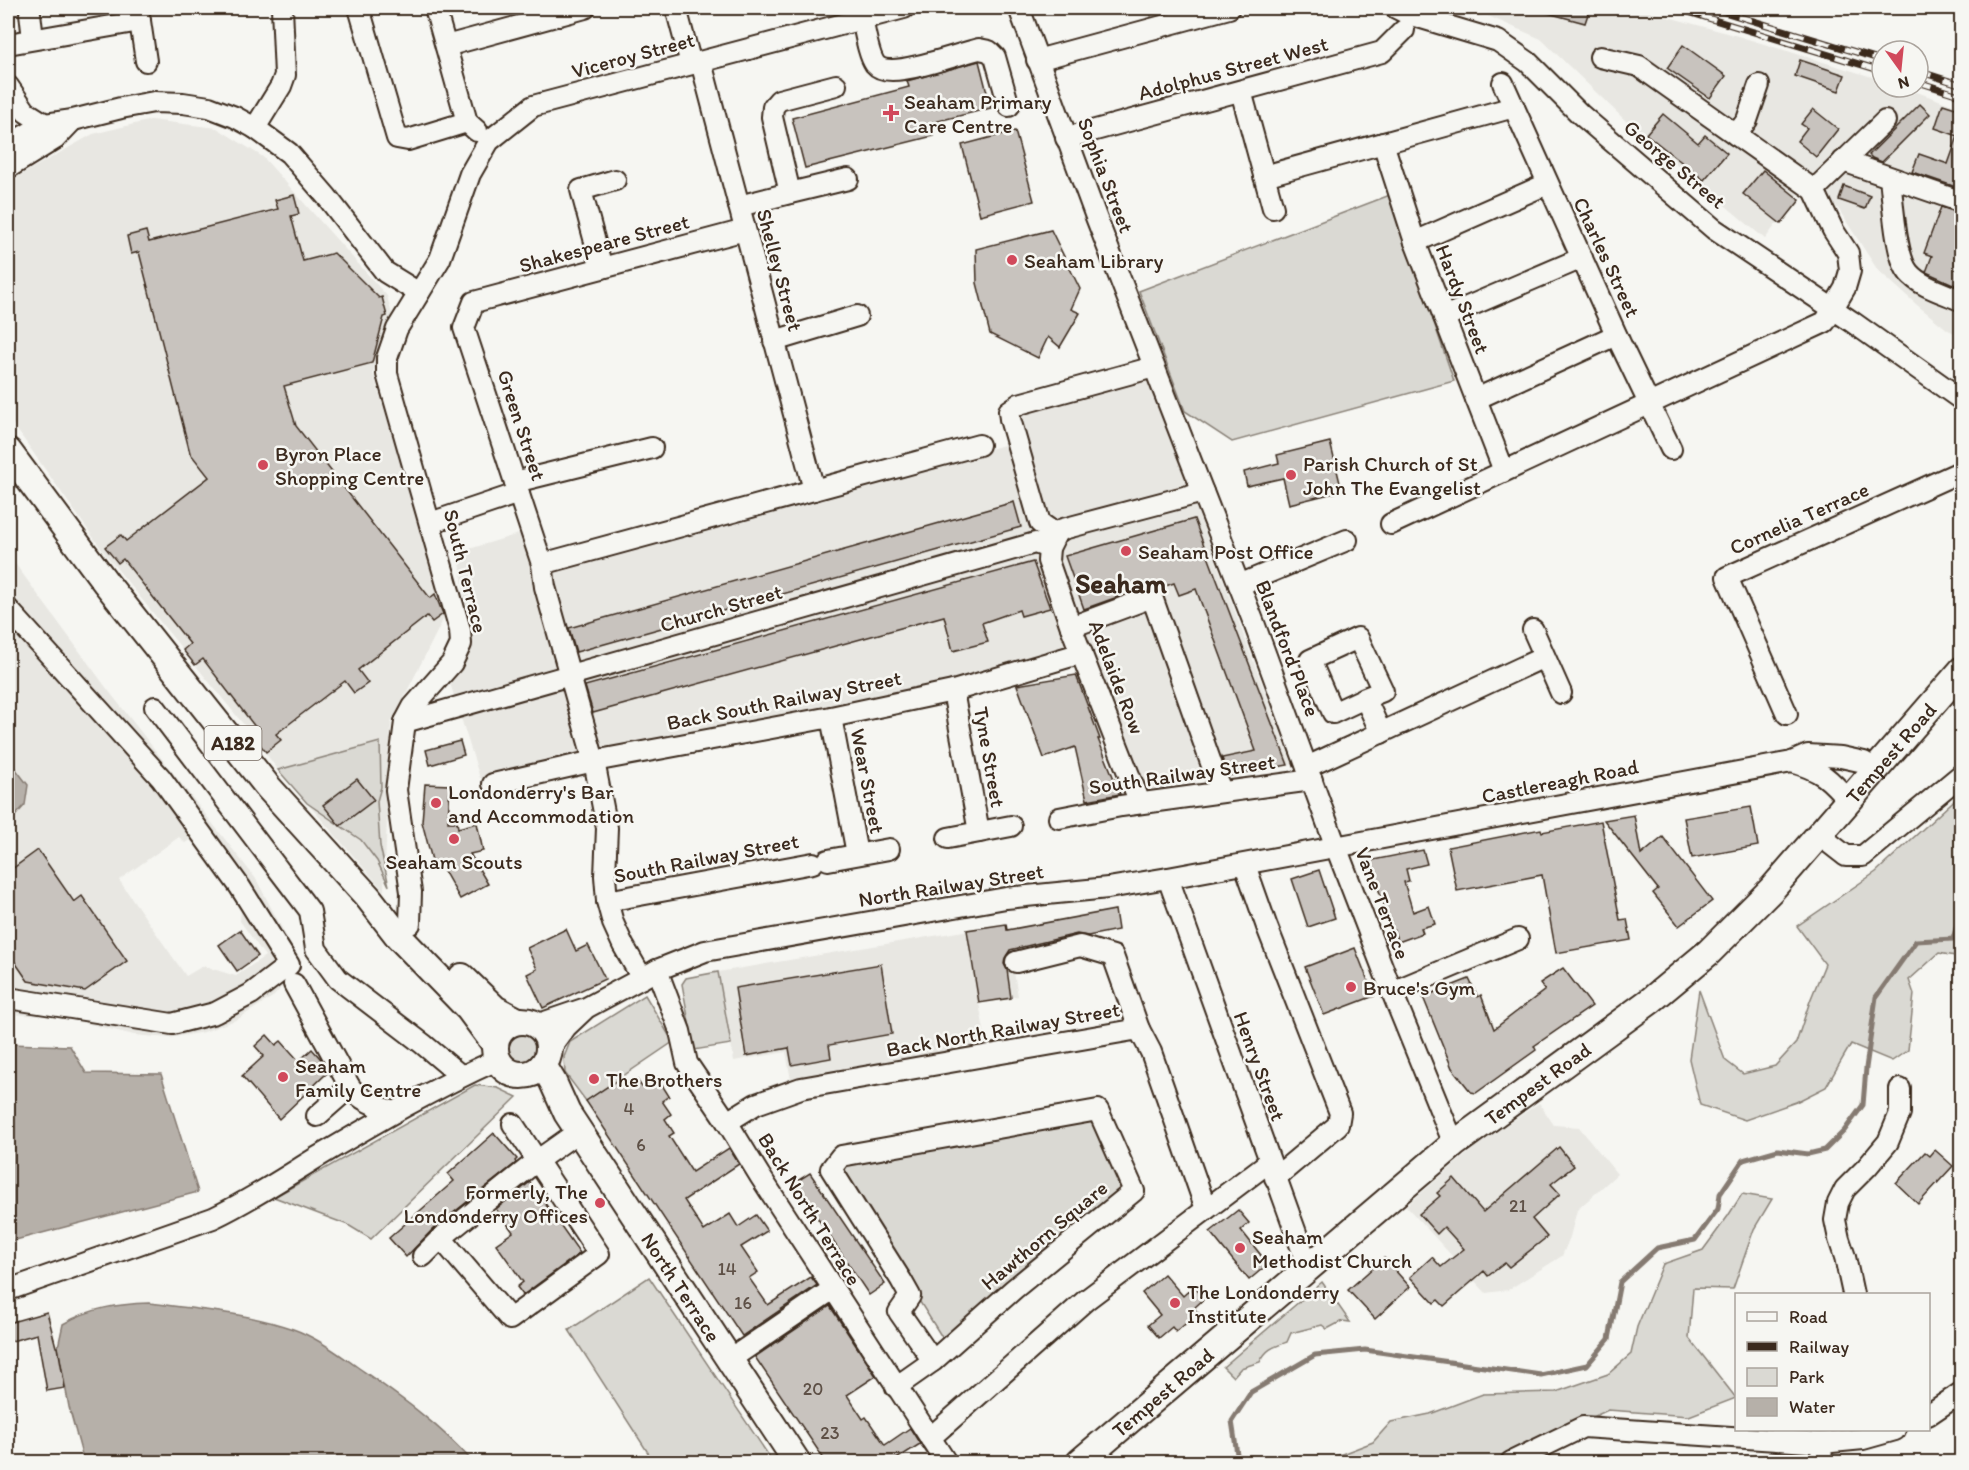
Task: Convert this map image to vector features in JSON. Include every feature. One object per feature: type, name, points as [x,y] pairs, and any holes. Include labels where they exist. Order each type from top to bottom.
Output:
[{"type":"main road","name":"A182","points":[[8,451],[106,583],[268,787],[369,897],[399,937],[469,1009],[496,1052]]},
{"type":"main road","name":"Tempest Road","points":[[1080,1462],[1454,1144],[1681,977],[1742,921],[1876,771],[1962,670]]},
{"type":"main road","name":"A182","points":[[369,897],[410,924],[495,1009],[527,1023]]},
{"type":"main road","points":[[527,1023],[543,1031],[548,1040],[546,1057],[536,1072],[518,1075],[510,1073],[496,1052],[502,1028],[527,1023]]},
{"type":"main road","name":"North Terrace","points":[[546,1057],[554,1082],[573,1122],[796,1462]]},
{"type":"main road","name":"North Terrace","points":[[518,1075],[573,1122]]},
{"type":"street","points":[[255,128],[281,86],[285,75],[282,8]]},
{"type":"street","points":[[359,8],[397,138],[408,140],[467,122]]},
{"type":"street","points":[[435,8],[467,122],[489,141]]},
{"type":"street","points":[[446,46],[585,8]]},
{"type":"street","name":"Shelley Street","points":[[676,8],[696,63],[739,206],[814,490]]},
{"type":"street","name":"Viceroy Street","points":[[489,141],[533,106],[904,8]]},
{"type":"street","name":"Sophia Street","points":[[1019,8],[1066,138],[1203,492]]},
{"type":"street","points":[[1037,60],[1229,8]]},
{"type":"street","name":"George Street","points":[[1396,8],[1408,14],[1498,41],[1528,62],[1580,114],[1714,229],[1962,400]]},
{"type":"street","points":[[30,13],[33,39]]},
{"type":"street","points":[[8,44],[139,14],[147,61]]},
{"type":"street","points":[[862,19],[872,56],[876,65],[883,70],[910,67],[979,49],[989,51],[995,57],[1009,106]]},
{"type":"street","name":"Adolphus Street West","points":[[1066,138],[1382,52],[1404,30]]},
{"type":"street","points":[[1391,524],[1825,322],[1845,288],[1850,271],[1848,253],[1833,230],[1814,190],[1639,66],[1600,57]]},
{"type":"street","name":"Charles Street","points":[[1503,83],[1616,335],[1671,449]]},
{"type":"street","points":[[790,192],[772,117],[773,107],[779,100],[836,85]]},
{"type":"street","points":[[1736,135],[1747,120],[1760,85]]},
{"type":"street","points":[[8,86],[43,136]]},
{"type":"street","points":[[1242,91],[1273,208]]},
{"type":"street","points":[[8,145],[43,136],[89,114],[143,104],[183,103],[209,107],[255,128],[289,153],[327,197],[385,272],[418,293]]},
{"type":"street","points":[[1264,176],[1514,107]]},
{"type":"street","points":[[1814,190],[1885,122]]},
{"type":"street","points":[[8,168],[43,136]]},
{"type":"street","name":"South Terrace","points":[[410,924],[411,892],[396,790],[405,722],[413,706],[452,663],[461,644],[460,630],[387,374],[387,358],[397,329],[440,259],[470,174],[489,141]]},
{"type":"street","name":"Hardy Street","points":[[1383,143],[1415,242],[1504,471]]},
{"type":"street","points":[[1843,161],[1962,202]]},
{"type":"street","points":[[1890,178],[1898,245],[1908,272],[1918,281],[1962,301]]},
{"type":"street","points":[[739,206],[848,179]]},
{"type":"street","points":[[602,268],[581,190],[615,180]]},
{"type":"street","points":[[1415,242],[1547,184]]},
{"type":"street","name":"Shakespeare Street","points":[[474,302],[745,230]]},
{"type":"street","points":[[1444,317],[1582,258]]},
{"type":"street","name":"Green Street","points":[[474,302],[464,328],[542,564],[545,587],[594,761]]},
{"type":"street","points":[[774,341],[857,316]]},
{"type":"street","points":[[1476,399],[1616,335]]},
{"type":"street","points":[[1052,541],[1040,523],[1009,411],[1018,404],[1154,367]]},
{"type":"street","points":[[542,564],[980,445]]},
{"type":"street","points":[[430,523],[517,488],[652,448]]},
{"type":"street","name":"Cornelia Terrace","points":[[1786,714],[1727,577],[1962,471]]},
{"type":"street","name":"Church Street","points":[[405,722],[1035,543],[1052,541],[1063,529],[1203,492]]},
{"type":"street","name":"Blandford Place","points":[[1203,492],[1327,822]]},
{"type":"street","points":[[1239,585],[1347,540]]},
{"type":"street","name":"Adelaide Row","points":[[1052,541],[1048,561],[1071,627],[1140,803]]},
{"type":"street","points":[[1071,627],[1152,597],[1221,791]]},
{"type":"street","points":[[8,609],[161,778],[240,887],[289,965],[251,994],[215,1012],[172,1024],[8,998]]},
{"type":"street","points":[[1533,630],[1561,693]]},
{"type":"street","name":"Back South Railway Street","points":[[494,784],[594,761],[831,717],[953,691],[1082,653]]},
{"type":"street","name":"South Railway Street","points":[[1059,818],[1221,791],[1313,782],[1381,733],[1544,657]]},
{"type":"street","name":"Tyne Street","points":[[953,691],[979,832]]},
{"type":"street","points":[[1365,698],[1381,733]]},
{"type":"street","points":[[155,707],[310,911],[316,949],[338,979],[461,1076]]},
{"type":"street","name":"Wear Street","points":[[831,717],[857,855]]},
{"type":"street","points":[[1797,752],[1811,767],[1829,778],[1849,801]]},
{"type":"street","name":"Castlereagh Road","points":[[1336,847],[1797,752],[1864,762],[1876,771]]},
{"type":"street","name":"Back North Terrace","points":[[594,761],[607,828],[605,876],[607,901],[613,923],[623,945],[650,974],[680,1031],[687,1063],[946,1462]]},
{"type":"street","points":[[1819,835],[1846,856],[1863,856],[1962,774]]},
{"type":"street","name":"Vane Terrace","points":[[1327,822],[1392,992],[1454,1144]]},
{"type":"street","points":[[948,838],[1011,826]]},
{"type":"street","name":"North Railway Street","points":[[527,1023],[586,1008],[650,974],[705,951],[1006,898],[1108,888],[1336,847]]},
{"type":"street","name":"South Railway Street","points":[[607,901],[889,849]]},
{"type":"street","points":[[930,1438],[1086,1300],[1206,1209],[1272,1170],[1338,1125],[1340,1113],[1245,865]]},
{"type":"street","name":"Henry Street","points":[[1168,878],[1309,1269]]},
{"type":"street","points":[[1392,992],[1518,939]]},
{"type":"street","points":[[1016,962],[1080,946],[1113,956],[1139,1029]]},
{"type":"street","points":[[294,984],[357,1096],[394,1112]]},
{"type":"street","name":"North Railway Street","points":[[546,1057],[566,1027],[586,1008]]},
{"type":"street","name":"Back North Railway Street","points":[[727,1122],[756,1104],[801,1088],[1139,1029],[1151,1052],[1206,1209]]},
{"type":"street","points":[[8,1290],[213,1218],[243,1203],[394,1112],[461,1076],[496,1052]]},
{"type":"street","points":[[317,1116],[350,1087]]},
{"type":"street","points":[[1853,1293],[1835,1220],[1838,1203],[1845,1190],[1888,1142],[1900,1113],[1900,1089]]},
{"type":"street","name":"Hawthorn Square","points":[[1098,1110],[1134,1191],[1014,1290],[933,1361],[899,1312],[910,1296],[831,1169],[842,1156],[1098,1110]]},
{"type":"street","points":[[423,1256],[441,1238],[538,1160],[573,1122]]},
{"type":"street","points":[[441,1238],[510,1319],[599,1254],[513,1124]]},
{"type":"street","points":[[729,1360],[833,1289]]},
{"type":"street","points":[[896,1387],[933,1361]]},
{"type":"street","points":[[1930,1414],[1962,1392]]},
{"type":"street","points":[[1511,1462],[1583,1427],[1863,1439],[1891,1431]]},
{"type":"street","points":[[1815,1438],[1821,1462]]},
{"type":"shaded area","points":[[1470,8],[1635,8],[1738,36],[1870,76],[1870,99],[1930,99],[1930,97],[1961,108],[1961,336],[1948,330],[1877,269],[1839,210],[1812,177],[1765,239],[1630,125],[1541,39]]},
{"type":"shaded area","name":"Byron Place Shopping Centre","points":[[151,120],[217,128],[263,157],[387,296],[392,315],[373,373],[448,610],[391,723],[384,891],[278,770],[105,554],[8,417],[8,182],[93,134]]},
{"type":"shaded area","points":[[1146,374],[1292,764],[1143,791],[1084,639],[949,682],[480,778],[449,680],[470,649],[459,552],[522,533],[533,578],[1022,440],[1013,409]]},
{"type":"shaded area","points":[[8,554],[108,690],[256,879],[301,964],[274,996],[238,1019],[204,1032],[169,1038],[134,1035],[61,1017],[8,1014]],"holes":[[[179,837],[185,843],[194,837],[241,909],[240,921],[265,956],[236,976],[203,966],[186,976],[119,880]]]},
{"type":"shaded area","points":[[1006,924],[1018,996],[979,1003],[988,1052],[792,1086],[786,1052],[734,1061],[718,972]]},
{"type":"shaded area","points":[[1539,1103],[1554,1125],[1579,1127],[1617,1174],[1577,1210],[1562,1256],[1508,1290],[1486,1293],[1406,1206],[1480,1143]]},
{"type":"green space","points":[[1149,8],[1193,8],[1152,20]]},
{"type":"green space","points":[[1390,195],[1454,381],[1232,442],[1185,411],[1139,291]]},
{"type":"green space","points":[[380,742],[381,787],[377,801],[380,846],[389,886],[377,861],[361,840],[307,803],[278,770]]},
{"type":"green space","points":[[1961,794],[1961,957],[1939,953],[1909,980],[1914,994],[1908,1050],[1892,1061],[1851,1044],[1826,1087],[1796,1102],[1745,1120],[1700,1105],[1689,1059],[1699,990],[1725,1060],[1743,1074],[1775,1066],[1796,1043],[1825,964],[1797,926],[1876,872]]},
{"type":"green space","points":[[718,972],[731,1044],[694,1050],[682,984],[686,978]]},
{"type":"green space","points":[[645,995],[673,1042],[586,1101],[565,1073],[564,1057],[570,1042]]},
{"type":"green space","points":[[521,1033],[532,1037],[536,1048],[532,1059],[521,1063],[510,1059],[506,1048],[510,1037]]},
{"type":"green space","points":[[475,1085],[498,1088],[517,1097],[371,1239],[348,1225],[274,1197]]},
{"type":"green space","points":[[1094,1117],[1129,1188],[945,1342],[836,1168],[842,1158]]},
{"type":"green space","points":[[1742,1194],[1772,1199],[1754,1229],[1733,1289],[1693,1288],[1689,1338],[1735,1398],[1689,1416],[1608,1410],[1495,1462],[1321,1462],[1373,1442],[1391,1422],[1430,1414],[1483,1394],[1556,1392],[1608,1374],[1631,1354],[1637,1327],[1663,1264],[1703,1250]]},
{"type":"green space","points":[[649,1277],[773,1462],[654,1462],[569,1330]]},
{"type":"green space","points":[[1322,1282],[1350,1322],[1342,1321],[1327,1329],[1322,1325],[1291,1333],[1287,1342],[1270,1349],[1260,1362],[1241,1368],[1233,1377],[1223,1367]]},
{"type":"water","points":[[8,759],[28,785],[25,805],[8,824]]},
{"type":"water","points":[[8,1044],[70,1046],[86,1073],[161,1074],[198,1192],[8,1242]]},
{"type":"water","points":[[149,1303],[258,1319],[310,1336],[418,1411],[446,1434],[473,1462],[84,1462],[69,1407],[58,1347],[63,1324],[83,1314],[104,1308]]},
{"type":"building","points":[[1545,8],[1590,8],[1585,23],[1544,12]]},
{"type":"building","points":[[1683,45],[1726,76],[1710,98],[1667,68]]},
{"type":"building","points":[[1800,60],[1845,75],[1839,91],[1795,76]]},
{"type":"building","name":"Seaham Primary Care Centre","points":[[979,61],[991,108],[930,123],[933,136],[805,168],[792,118],[909,87],[907,81]]},
{"type":"building","points":[[1920,104],[1930,114],[1882,162],[1872,158],[1869,155]]},
{"type":"building","points":[[1943,104],[1962,110],[1962,189],[1912,172],[1919,154],[1948,164],[1958,136],[1935,128]]},
{"type":"building","points":[[1813,109],[1838,129],[1816,157],[1797,141],[1807,128],[1801,124]]},
{"type":"building","points":[[1663,114],[1698,143],[1705,135],[1727,153],[1704,180],[1646,134]]},
{"type":"building","points":[[1015,131],[1034,201],[980,215],[962,145]]},
{"type":"building","points":[[1763,170],[1800,200],[1781,224],[1743,194]]},
{"type":"building","points":[[1844,186],[1870,196],[1865,209],[1839,200]]},
{"type":"building","name":"Byron Place Shopping Centre","points":[[294,195],[299,214],[291,216],[303,261],[334,253],[379,298],[382,297],[387,316],[384,317],[372,363],[284,386],[296,426],[430,598],[435,594],[443,614],[432,622],[427,616],[358,670],[368,683],[354,693],[345,681],[276,734],[281,740],[266,752],[253,736],[259,732],[203,659],[195,665],[183,650],[190,644],[123,559],[118,563],[105,547],[121,535],[126,541],[209,477],[190,453],[139,252],[131,254],[127,236],[146,231],[149,242],[278,209],[275,200]]},
{"type":"building","points":[[1941,207],[1962,214],[1962,288],[1926,272],[1932,256],[1924,253]]},
{"type":"building","points":[[1051,230],[1080,289],[1071,309],[1080,313],[1060,347],[1048,337],[1038,358],[990,334],[977,283],[976,249]]},
{"type":"building","name":"Parish Church of St John The Evangelist","points":[[1330,442],[1342,491],[1289,504],[1283,478],[1247,486],[1244,472],[1279,463],[1277,455]]},
{"type":"building","points":[[1014,502],[1021,527],[576,652],[569,628]]},
{"type":"building","points":[[1194,519],[1288,765],[1228,776],[1222,758],[1256,751],[1196,589],[1179,595],[1174,583],[1160,588],[1155,585],[1148,586],[1084,609],[1065,556]]},
{"type":"building","points":[[1033,562],[1050,608],[1021,616],[1019,610],[982,623],[988,642],[953,651],[944,616],[593,713],[585,686]]},
{"type":"building","points":[[1076,675],[1120,794],[1087,800],[1075,747],[1044,758],[1017,685]]},
{"type":"building","points":[[460,741],[464,755],[430,765],[426,750]]},
{"type":"building","points":[[357,779],[374,800],[340,826],[323,805]]},
{"type":"building","points":[[425,784],[450,785],[448,822],[457,822],[458,828],[477,823],[483,851],[470,854],[488,884],[460,899],[439,862],[433,864],[422,822]]},
{"type":"building","points":[[1751,807],[1758,846],[1692,858],[1684,818]]},
{"type":"building","points":[[1634,815],[1641,855],[1663,837],[1712,901],[1679,926],[1653,893],[1658,889],[1604,820]]},
{"type":"building","points":[[1601,821],[1620,920],[1627,919],[1631,940],[1556,953],[1542,875],[1457,891],[1448,847],[1541,829],[1542,832]]},
{"type":"building","points":[[38,850],[74,902],[82,896],[127,961],[85,991],[28,981],[8,952],[8,872]]},
{"type":"building","points":[[1423,850],[1427,864],[1406,869],[1409,881],[1404,882],[1413,912],[1429,906],[1435,924],[1421,928],[1423,933],[1398,942],[1368,861]]},
{"type":"building","points":[[1319,870],[1335,918],[1308,927],[1292,879]]},
{"type":"building","points":[[1115,910],[1118,930],[1088,936],[1077,934],[1010,950],[1004,964],[1011,998],[979,1003],[967,930],[1006,924],[1007,930]]},
{"type":"building","points":[[566,929],[576,951],[588,945],[605,979],[543,1008],[527,974],[537,969],[527,948]]},
{"type":"building","points":[[240,930],[258,956],[237,971],[219,945]]},
{"type":"building","points":[[1355,948],[1374,996],[1324,1015],[1305,967]]},
{"type":"building","points":[[881,964],[892,1034],[829,1045],[831,1058],[792,1065],[789,1048],[746,1056],[735,988]]},
{"type":"building","points":[[1563,968],[1592,1006],[1534,1046],[1536,1050],[1476,1093],[1471,1092],[1452,1068],[1423,997],[1469,979],[1478,997],[1481,995],[1494,1029],[1545,990],[1540,983]]},
{"type":"building","name":"Seaham Family Centre","points":[[267,1035],[276,1045],[281,1041],[299,1061],[312,1049],[328,1072],[279,1119],[242,1076],[264,1056],[255,1046]]},
{"type":"building","points":[[622,1077],[628,1086],[637,1080],[642,1087],[657,1077],[669,1096],[662,1101],[671,1114],[665,1119],[674,1133],[669,1136],[692,1172],[729,1148],[739,1164],[684,1200],[704,1231],[730,1214],[738,1227],[756,1215],[767,1231],[741,1247],[758,1272],[749,1278],[768,1305],[811,1277],[817,1285],[742,1336],[586,1101]]},
{"type":"building","points":[[494,1133],[517,1159],[516,1163],[433,1229],[406,1257],[389,1238],[454,1181],[448,1174]]},
{"type":"building","points":[[1559,1147],[1574,1166],[1551,1184],[1560,1194],[1532,1219],[1547,1237],[1509,1267],[1505,1263],[1488,1276],[1484,1271],[1444,1306],[1438,1300],[1434,1303],[1410,1277],[1432,1257],[1441,1267],[1464,1249],[1444,1227],[1437,1234],[1419,1214],[1440,1196],[1437,1193],[1454,1178],[1483,1212]]},
{"type":"building","points":[[1935,1150],[1953,1166],[1918,1204],[1896,1183],[1925,1152],[1930,1156]]},
{"type":"building","points":[[810,1173],[885,1284],[869,1295],[794,1183]]},
{"type":"building","points":[[530,1182],[580,1253],[523,1295],[517,1287],[523,1282],[496,1244],[513,1232],[496,1209]]},
{"type":"building","name":"Seaham Methodist Church","points":[[1238,1210],[1249,1223],[1241,1230],[1268,1264],[1249,1280],[1210,1232]]},
{"type":"building","points":[[1384,1258],[1410,1287],[1375,1319],[1348,1290]]},
{"type":"building","name":"The Londonderry Institute","points":[[1164,1274],[1183,1296],[1194,1286],[1205,1298],[1194,1308],[1198,1313],[1176,1332],[1172,1327],[1159,1338],[1148,1325],[1160,1315],[1142,1293]]},
{"type":"building","points":[[830,1306],[876,1376],[847,1395],[863,1419],[866,1417],[885,1445],[910,1428],[920,1444],[892,1462],[826,1462],[755,1357]]},
{"type":"building","points":[[47,1312],[56,1347],[58,1347],[65,1388],[47,1391],[37,1334],[8,1342],[8,1323]]},
{"type":"waterway","points":[[1241,1462],[1237,1454],[1232,1421],[1251,1392],[1315,1355],[1365,1350],[1541,1375],[1587,1365],[1609,1339],[1620,1282],[1657,1248],[1695,1240],[1718,1209],[1720,1194],[1743,1160],[1778,1150],[1808,1154],[1825,1150],[1844,1131],[1863,1105],[1876,997],[1916,941],[1953,939],[1959,918],[1962,918]]},
{"type":"railway","points":[[1675,8],[1870,67]]},
{"type":"railway","points":[[1711,8],[1870,56]]},
{"type":"railway","points":[[1930,75],[1962,85]]},
{"type":"railway","points":[[1930,86],[1962,96]]},
{"type":"place","name":"Seaham Primary Care Centre","points":[[891,113]]},
{"type":"place","name":"Seaham Library","points":[[1012,260]]},
{"type":"place","name":"Byron Place Shopping Centre","points":[[263,465]]},
{"type":"place","name":"Parish Church of St John The Evangelist","points":[[1291,475]]},
{"type":"place","name":"Seaham Post Office","points":[[1126,551]]},
{"type":"place","name":"Londonderry's Bar and Accommodation","points":[[436,803]]},
{"type":"place","name":"Seaham Scouts","points":[[454,839]]},
{"type":"place","name":"Bruce's Gym","points":[[1351,987]]},
{"type":"place","name":"Seaham Family Centre","points":[[283,1077]]},
{"type":"place","name":"The Brothers","points":[[594,1079]]},
{"type":"place","name":"Formerly, The Londonderry Offices","points":[[600,1203]]},
{"type":"place","name":"Seaham Methodist Church","points":[[1240,1248]]},
{"type":"place","name":"The Londonderry Institute","points":[[1175,1303]]},
{"type":"district","name":"Seaham","points":[[1121,583]]}]
